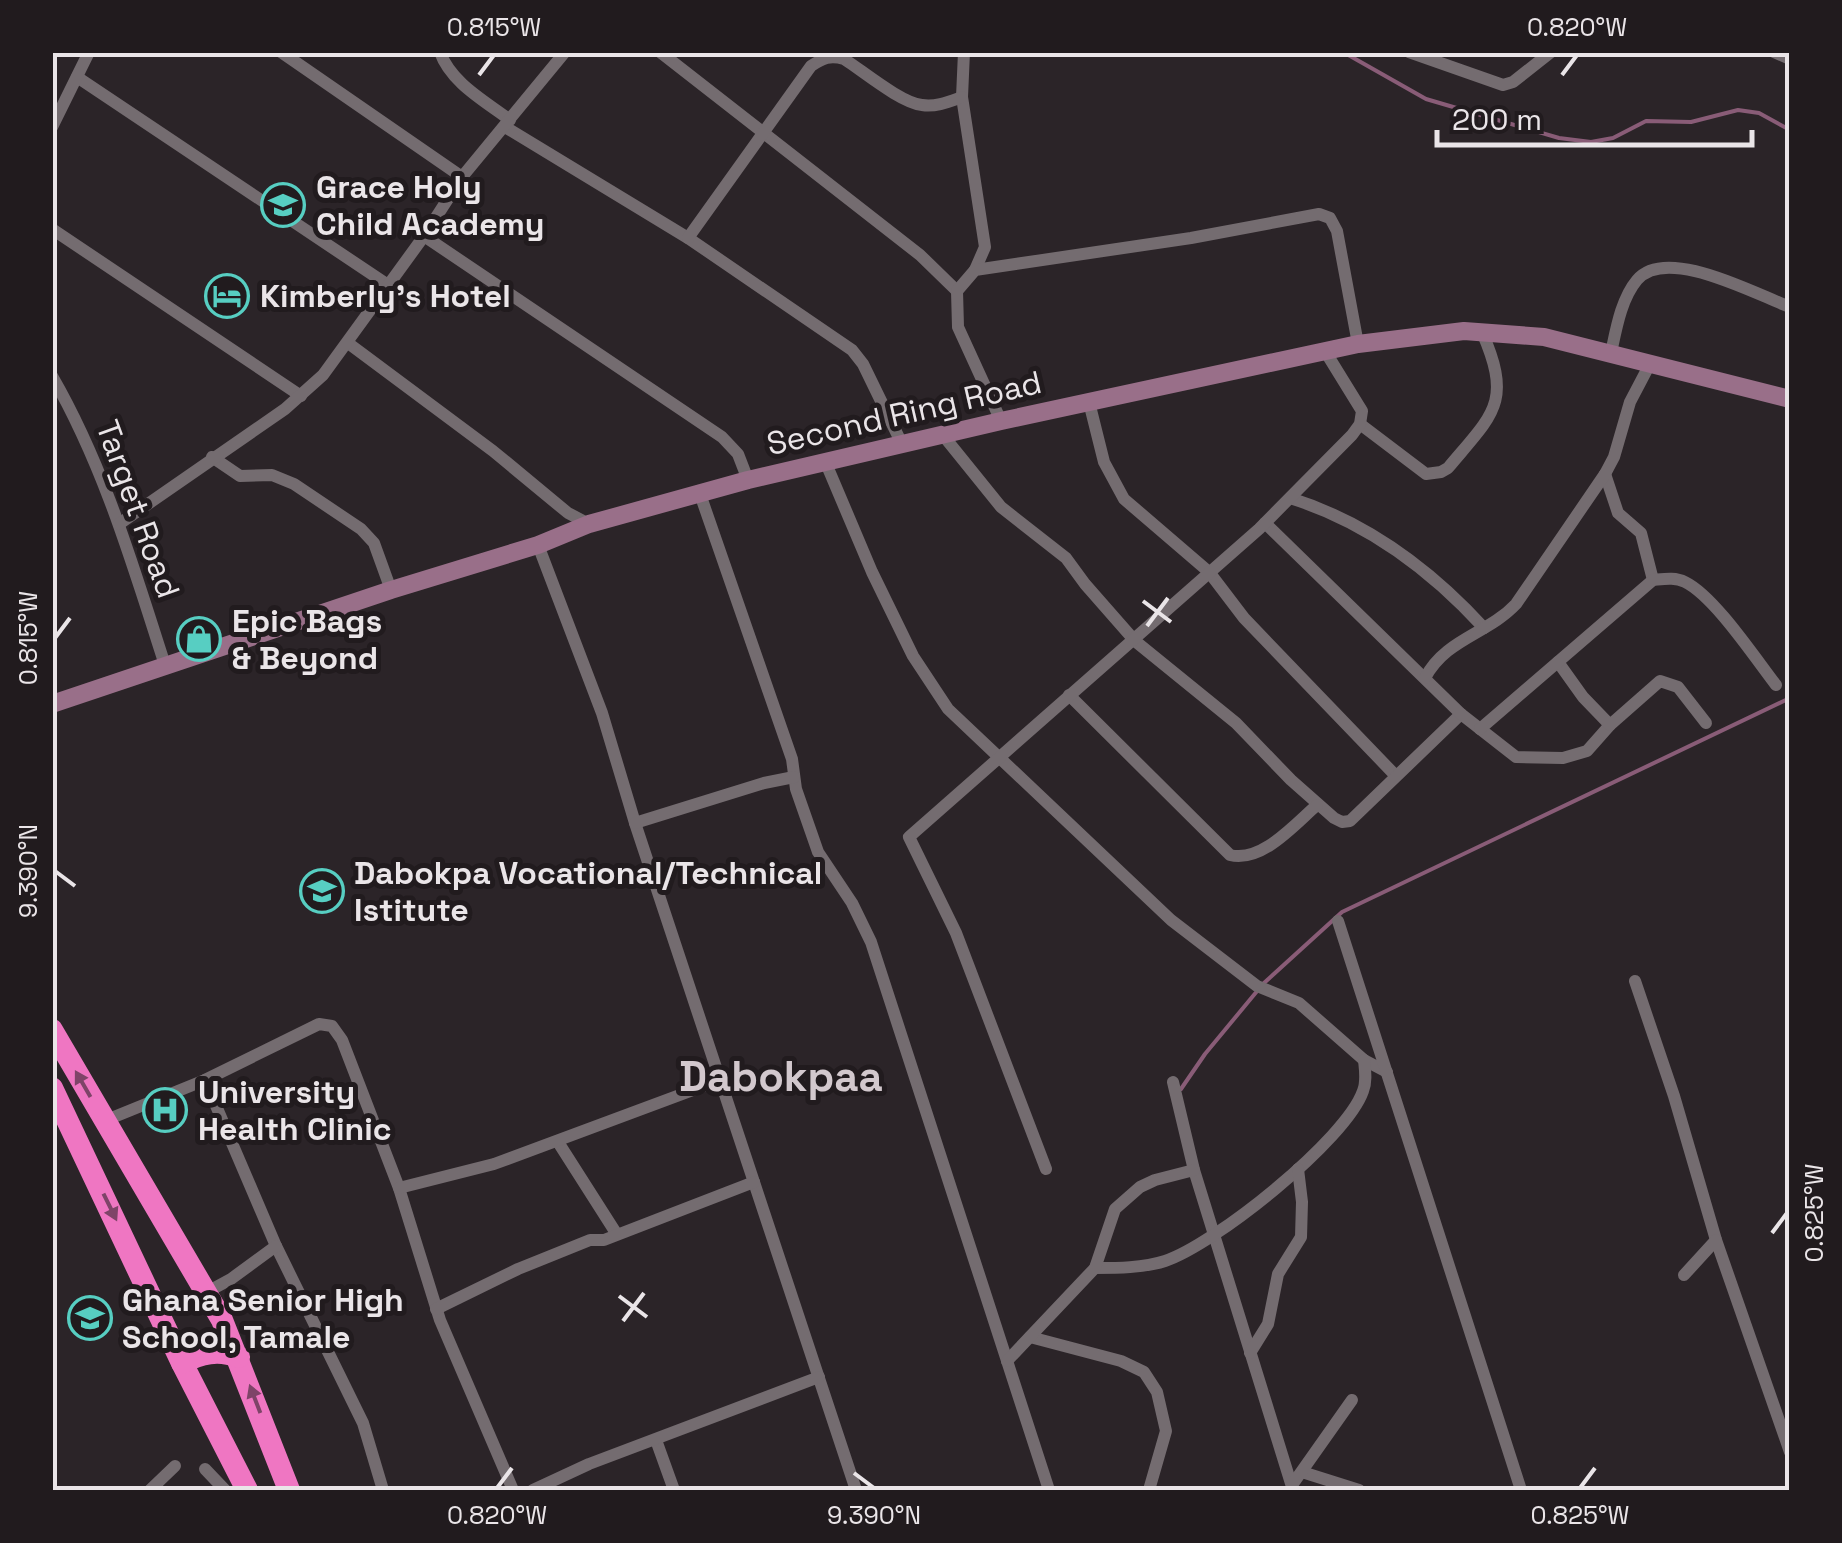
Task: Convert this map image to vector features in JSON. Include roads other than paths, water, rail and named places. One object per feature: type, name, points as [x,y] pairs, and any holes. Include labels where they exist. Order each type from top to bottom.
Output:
[{"type":"highway","points":[[52,1030],[207,1292],[239,1356],[289,1490]]},
{"type":"highway","points":[[52,1088],[182,1364],[247,1490]]},
{"type":"highway","points":[[182,1364],[212,1352],[239,1356]]},
{"type":"main road","name":"Second Ring Road","points":[[52,704],[538,545],[589,524],[748,480],[1358,344],[1464,331],[1544,338],[1790,399]]},
{"type":"street","points":[[52,127],[58,100],[78,77],[89,52]]},
{"type":"street","points":[[281,52],[462,177]]},
{"type":"street","points":[[440,52],[457,80],[508,124],[688,238],[852,350],[863,364],[902,444]]},
{"type":"street","points":[[119,524],[301,396],[348,343],[462,177],[565,52]]},
{"type":"street","points":[[660,52],[910,248],[957,292]]},
{"type":"street","points":[[964,52],[962,98],[985,246],[975,270],[957,292],[958,327],[1000,421]]},
{"type":"street","points":[[1409,52],[1504,84],[1513,82],[1551,52]]},
{"type":"street","points":[[1774,52],[1790,59]]},
{"type":"street","points":[[688,238],[811,66],[832,56],[844,59],[908,102],[938,105],[962,98]]},
{"type":"street","points":[[78,77],[388,285]]},
{"type":"street","points":[[975,270],[1191,238],[1320,214],[1330,218],[1337,232],[1358,344]]},
{"type":"street","points":[[52,228],[301,396]]},
{"type":"street","points":[[424,236],[722,438],[738,454],[748,480]]},
{"type":"street","points":[[1611,353],[1630,290],[1638,279],[1654,269],[1684,268],[1790,307]]},
{"type":"street","points":[[1360,424],[1426,474],[1448,468],[1490,416],[1498,399],[1496,364],[1482,332]]},
{"type":"street","points":[[348,343],[494,451],[568,513],[589,524]]},
{"type":"street","points":[[1046,1169],[969,964],[910,837],[1265,523],[1360,424],[1362,410],[1358,400],[1325,351]]},
{"type":"street","points":[[1425,678],[1443,653],[1500,620],[1516,604],[1605,474],[1634,390],[1652,362]]},
{"type":"street","name":"Target Road","points":[[52,376],[84,436],[119,524],[164,665]]},
{"type":"street","points":[[1089,402],[1104,462],[1124,499],[1209,572],[1244,618],[1395,775]]},
{"type":"street","points":[[942,434],[1001,507],[1066,558],[1134,640],[1236,723],[1318,806],[1342,822],[1350,821],[1461,714]]},
{"type":"street","points":[[212,457],[240,476],[272,475],[294,484],[361,529],[374,543],[391,590]]},
{"type":"street","points":[[825,461],[913,656],[948,709],[1172,920],[1262,987],[1298,1004],[1364,1060],[1388,1072]]},
{"type":"street","points":[[1605,474],[1618,513],[1641,533],[1653,580]]},
{"type":"street","points":[[700,494],[792,759],[818,852],[852,903],[871,942],[1049,1490]]},
{"type":"street","points":[[1290,498],[1339,516],[1379,537],[1446,588],[1484,628]]},
{"type":"street","points":[[1265,523],[1461,714],[1516,757],[1563,758],[1587,751],[1660,680],[1678,687],[1706,723]]},
{"type":"street","points":[[538,545],[602,713],[634,824],[856,1490]]},
{"type":"street","points":[[1480,728],[1653,580],[1682,580],[1691,586],[1724,619],[1776,685]]},
{"type":"street","points":[[1558,662],[1610,725]]},
{"type":"street","points":[[1069,694],[1230,855],[1241,858],[1263,849],[1318,806]]},
{"type":"street","points":[[634,824],[794,776]]},
{"type":"street","points":[[1338,922],[1521,1490]]},
{"type":"street","points":[[1635,981],[1716,1240],[1790,1452]]},
{"type":"street","points":[[104,1120],[205,1080],[320,1024],[332,1026],[342,1040],[398,1188],[436,1308],[513,1490]]},
{"type":"street","points":[[1095,1268],[1161,1262],[1181,1254],[1276,1188],[1332,1136],[1357,1103],[1364,1088],[1364,1060]]},
{"type":"street","points":[[205,1080],[276,1246],[363,1423],[384,1490]]},
{"type":"street","points":[[398,1188],[494,1164],[720,1080]]},
{"type":"street","points":[[1173,1082],[1194,1170],[1292,1488]]},
{"type":"street","points":[[558,1142],[616,1233]]},
{"type":"street","points":[[1250,1354],[1268,1324],[1278,1274],[1301,1237],[1298,1169]]},
{"type":"street","points":[[1007,1362],[1095,1268],[1114,1209],[1155,1180],[1194,1170]]},
{"type":"street","points":[[436,1308],[518,1269],[754,1182]]},
{"type":"street","points":[[1684,1275],[1716,1240]]},
{"type":"street","points":[[207,1292],[231,1280],[276,1246]]},
{"type":"street","points":[[1030,1337],[1121,1361],[1144,1372],[1157,1392],[1166,1431],[1149,1490]]},
{"type":"street","points":[[538,1490],[589,1464],[819,1377]]},
{"type":"street","points":[[1292,1488],[1352,1400]]},
{"type":"street","points":[[656,1440],[674,1490]]},
{"type":"street","points":[[150,1490],[175,1466]]},
{"type":"street","points":[[205,1469],[225,1490]]},
{"type":"street","points":[[1302,1472],[1360,1490]]},
{"type":"waterway","points":[[1116,52],[1139,52]]},
{"type":"waterway","points":[[1343,52],[1426,99],[1559,138],[1591,142],[1613,138],[1646,121],[1691,122],[1738,110],[1759,113],[1790,130]]},
{"type":"waterway","points":[[1264,983],[1342,912],[1790,698]]},
{"type":"waterway","points":[[1181,1089],[1258,990]]},
{"type":"place","name":"Grace Holy Child Academy","points":[[283,205]]},
{"type":"place","name":"Kimberly's Hotel","points":[[227,296]]},
{"type":"place","name":"Epic Bags & Beyond","points":[[199,639]]},
{"type":"place","name":"Dabokpa Vocational/Technical Istitute","points":[[322,891]]},
{"type":"place","name":"University Health Clinic","points":[[165,1110]]},
{"type":"place","name":"Ghana Senior High School, Tamale","points":[[90,1318]]},
{"type":"district","name":"Dabokpaa","points":[[781,1076]]}]
